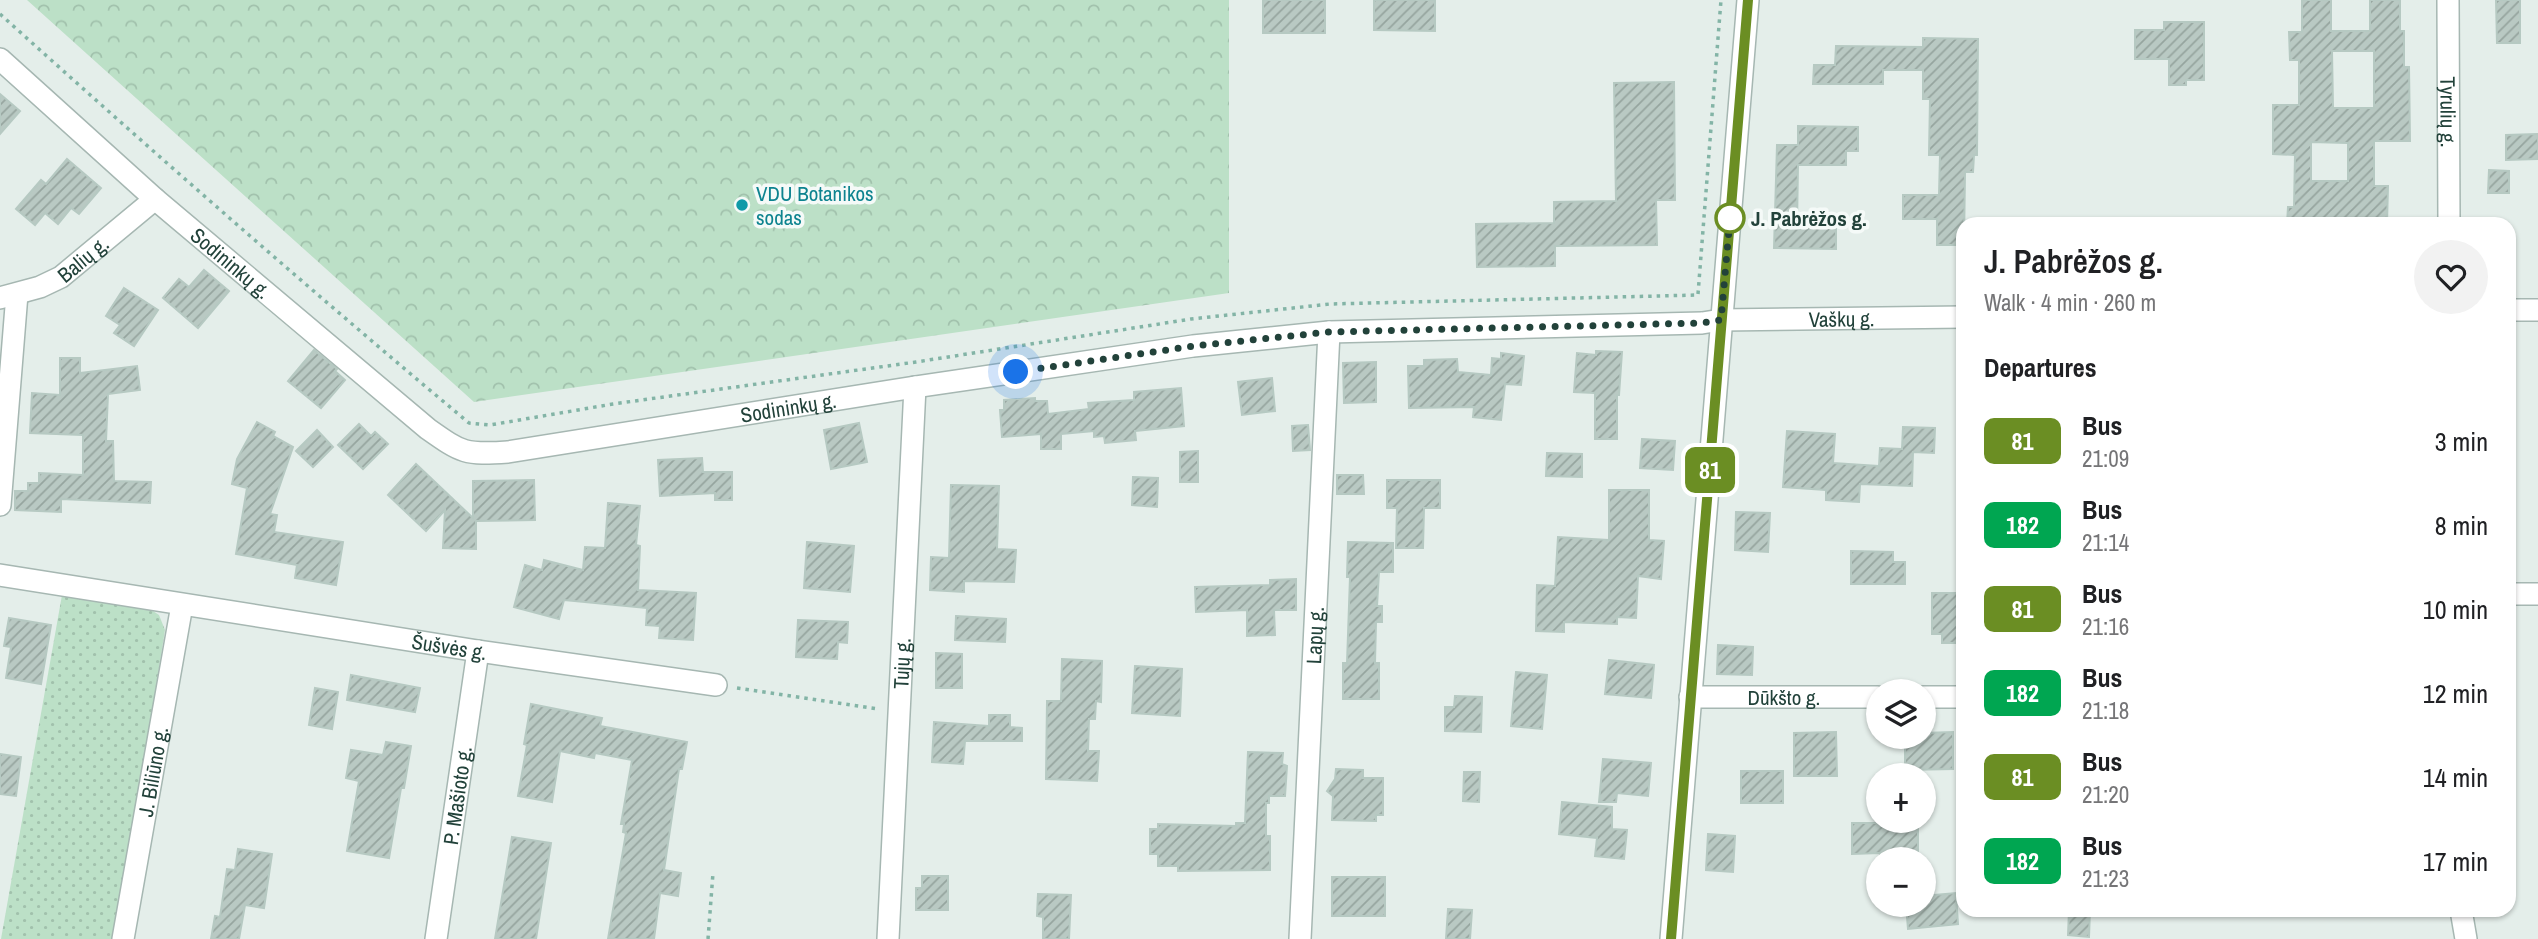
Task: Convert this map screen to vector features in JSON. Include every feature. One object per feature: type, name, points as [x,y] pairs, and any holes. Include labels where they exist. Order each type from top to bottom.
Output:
[{"type":"street","points":[[1671,939],[1690,696],[1711,321],[1748,0]]},
{"type":"street","name":"Tyrulių g.","points":[[2448,0],[2449,217]]},
{"type":"street","name":"Sodininkų g.","points":[[0,59],[155,199],[428,429],[459,450],[481,454],[1194,346],[1329,332],[1711,321]]},
{"type":"street","name":"Balių g.","points":[[8,296],[40,287],[61,277],[155,199]]},
{"type":"street","points":[[0,505],[8,296]]},
{"type":"street","points":[[2516,310],[2538,310]]},
{"type":"street","name":"Vaškų g.","points":[[1711,321],[1956,317]]},
{"type":"street","name":"Lapų g.","points":[[1300,939],[1329,332]]},
{"type":"street","name":"Tujų g.","points":[[888,939],[915,387]]},
{"type":"street","name":"Šušvės g.","points":[[0,575],[478,651],[716,685]]},
{"type":"street","points":[[2516,594],[2538,594]]},
{"type":"street","name":"J. Biliūno g.","points":[[123,939],[182,605]]},
{"type":"street","name":"P. Mašioto g.","points":[[436,939],[478,651]]},
{"type":"street","name":"Dūkšto g.","points":[[1690,696],[1866,696]]},
{"type":"street","points":[[1936,696],[1956,696]]},
{"type":"street","points":[[2461,917],[2466,939]]},
{"type":"path","points":[[1711,321],[1698,295],[1721,0]]},
{"type":"path","points":[[0,14],[209,201],[469,423],[490,425],[613,404],[916,362],[1205,317],[1330,304],[1698,295]]},
{"type":"path","points":[[716,685],[901,712]]},
{"type":"path","points":[[708,939],[713,873]]},
{"type":"green space","name":"VDU Botanikos sodas","points":[[27,0],[1229,0],[1229,293],[474,402]]},
{"type":"green space","points":[[62,595],[147,607],[159,615],[165,630],[116,939],[1,939]]},
{"type":"building","points":[[1263,0],[1325,0],[1325,33],[1263,33]]},
{"type":"building","points":[[1374,0],[1435,0],[1435,31],[1374,30]]},
{"type":"building","points":[[2302,0],[2331,0],[2331,31],[2370,31],[2370,0],[2400,0],[2400,31],[2404,31],[2404,67],[2409,67],[2410,141],[2374,141],[2374,186],[2388,186],[2387,217],[2287,217],[2288,207],[2294,207],[2295,155],[2273,154],[2273,105],[2299,105],[2299,60],[2290,60],[2289,32],[2302,32]],"holes":[[[2332,51],[2374,51],[2374,108],[2333,108]],[[2311,142],[2348,143],[2348,181],[2311,181]]]},
{"type":"building","points":[[2496,0],[2520,0],[2520,43],[2497,43]]},
{"type":"building","points":[[2164,22],[2204,22],[2204,80],[2186,80],[2186,85],[2169,85],[2169,59],[2135,59],[2135,30],[2164,30]]},
{"type":"building","points":[[1923,38],[1978,39],[1977,155],[1974,155],[1973,172],[1965,172],[1964,217],[1956,217],[1956,245],[1937,245],[1937,219],[1903,219],[1903,195],[1939,195],[1940,155],[1929,155],[1930,99],[1923,99],[1923,70],[1883,70],[1883,84],[1813,84],[1814,65],[1835,65],[1836,46],[1923,47]]},
{"type":"building","points":[[1674,82],[1675,200],[1656,200],[1657,245],[1555,246],[1555,266],[1477,267],[1476,224],[1554,223],[1554,202],[1616,201],[1614,83]]},
{"type":"building","points":[[0,94],[20,111],[0,134]]},
{"type":"building","points":[[1798,126],[1858,127],[1858,151],[1846,151],[1846,165],[1798,165],[1797,226],[1836,226],[1836,249],[1774,248],[1777,145],[1798,145]]},
{"type":"building","points":[[2538,134],[2538,159],[2506,160],[2506,135]]},
{"type":"building","points":[[67,159],[101,188],[79,214],[71,208],[58,224],[45,213],[35,225],[16,209],[41,180],[46,184]]},
{"type":"building","points":[[2489,170],[2509,171],[2509,193],[2488,193]]},
{"type":"building","points":[[204,270],[229,291],[198,328],[163,298],[179,279],[189,287]]},
{"type":"building","points":[[124,288],[158,310],[134,346],[114,333],[120,325],[106,316]]},
{"type":"building","points":[[314,350],[337,369],[335,371],[345,380],[321,408],[288,381]]},
{"type":"building","points":[[1596,351],[1622,352],[1617,395],[1617,439],[1595,439],[1595,393],[1574,392],[1577,353],[1596,355]]},
{"type":"building","points":[[1501,353],[1524,356],[1521,385],[1505,384],[1501,420],[1473,417],[1474,407],[1409,408],[1408,366],[1424,366],[1424,360],[1457,359],[1458,372],[1491,375],[1492,358],[1501,359]]},
{"type":"building","points":[[60,358],[80,358],[80,373],[137,366],[140,390],[108,394],[106,441],[113,441],[114,481],[151,482],[150,503],[61,499],[61,512],[15,510],[15,491],[28,491],[28,483],[39,483],[39,473],[83,475],[83,435],[30,433],[32,393],[60,395]]},
{"type":"building","points":[[1376,362],[1376,402],[1344,403],[1343,363]]},
{"type":"building","points":[[1272,378],[1275,411],[1242,415],[1238,382]]},
{"type":"building","points":[[1181,388],[1184,426],[1135,431],[1136,440],[1105,443],[1104,436],[1094,437],[1094,431],[1061,434],[1061,449],[1041,449],[1041,434],[1002,437],[1000,410],[1004,410],[1004,400],[1035,398],[1035,401],[1047,401],[1048,414],[1089,409],[1088,403],[1134,400],[1134,392]]},
{"type":"building","points":[[257,422],[275,432],[273,436],[293,447],[270,514],[277,515],[274,532],[343,542],[336,585],[295,578],[297,565],[236,554],[247,488],[232,484],[237,459]]},
{"type":"building","points":[[859,423],[867,462],[831,469],[824,430]]},
{"type":"building","points":[[359,424],[371,436],[375,432],[388,444],[363,469],[338,445]]},
{"type":"building","points":[[1308,425],[1310,450],[1293,451],[1292,426]]},
{"type":"building","points":[[1903,427],[1935,428],[1934,453],[1913,452],[1912,486],[1860,484],[1859,502],[1826,500],[1826,490],[1783,487],[1787,431],[1835,434],[1833,463],[1879,466],[1880,448],[1902,449]]},
{"type":"building","points":[[317,430],[333,447],[313,467],[296,451]]},
{"type":"building","points":[[1642,439],[1675,441],[1673,470],[1640,468]]},
{"type":"building","points":[[1198,451],[1198,482],[1180,482],[1180,452]]},
{"type":"building","points":[[1547,453],[1582,454],[1582,477],[1546,476]]},
{"type":"building","points":[[702,458],[703,472],[732,472],[732,500],[715,500],[715,493],[660,496],[658,460]]},
{"type":"building","points":[[416,464],[473,518],[473,481],[534,480],[535,520],[476,521],[476,549],[443,548],[445,510],[426,531],[388,495]]},
{"type":"building","points":[[1337,475],[1363,475],[1364,494],[1337,494]]},
{"type":"building","points":[[1133,477],[1158,478],[1157,507],[1132,505]]},
{"type":"building","points":[[1387,480],[1440,480],[1440,508],[1424,508],[1423,548],[1396,548],[1397,508],[1387,508]]},
{"type":"building","points":[[951,485],[999,486],[997,549],[1016,550],[1014,582],[964,581],[964,592],[930,590],[931,557],[949,558]]},
{"type":"building","points":[[1609,490],[1649,490],[1649,540],[1664,541],[1661,579],[1638,576],[1636,618],[1617,617],[1617,624],[1564,622],[1564,632],[1536,631],[1537,585],[1555,586],[1558,537],[1609,540]]},
{"type":"building","points":[[608,503],[640,506],[636,545],[640,546],[638,590],[696,593],[693,640],[659,638],[660,626],[646,625],[647,608],[564,600],[559,619],[514,607],[525,565],[542,570],[544,560],[583,570],[585,547],[605,548]]},
{"type":"building","points":[[1736,512],[1770,513],[1768,552],[1735,550]]},
{"type":"building","points":[[807,542],[854,546],[850,592],[804,588]]},
{"type":"building","points":[[1348,542],[1393,543],[1393,572],[1379,572],[1377,606],[1382,606],[1382,622],[1376,622],[1375,663],[1379,663],[1379,699],[1343,699],[1350,577],[1347,577]]},
{"type":"building","points":[[1851,551],[1893,552],[1893,562],[1905,562],[1905,584],[1851,584]]},
{"type":"building","points":[[1296,579],[1296,610],[1274,610],[1275,635],[1247,636],[1247,610],[1196,612],[1195,587],[1270,585],[1270,580]]},
{"type":"building","points":[[1932,593],[1956,593],[1956,643],[1942,643],[1942,634],[1932,634]]},
{"type":"building","points":[[956,616],[1006,619],[1005,642],[955,640]]},
{"type":"building","points":[[9,618],[51,625],[41,684],[6,678],[11,647],[4,646]]},
{"type":"building","points":[[798,620],[848,622],[847,643],[838,642],[837,659],[796,657]]},
{"type":"building","points":[[1718,645],[1753,647],[1752,675],[1717,674]]},
{"type":"building","points":[[936,653],[962,654],[962,688],[936,688]]},
{"type":"building","points":[[1062,659],[1102,661],[1101,702],[1096,701],[1095,719],[1089,719],[1088,751],[1099,751],[1097,781],[1046,779],[1047,701],[1061,701]]},
{"type":"building","points":[[1609,660],[1654,665],[1651,698],[1605,694]]},
{"type":"building","points":[[1135,666],[1182,669],[1180,716],[1132,713]]},
{"type":"building","points":[[1516,672],[1547,675],[1542,729],[1511,726]]},
{"type":"building","points":[[351,675],[420,688],[415,712],[347,700]]},
{"type":"building","points":[[315,688],[338,692],[332,729],[309,725]]},
{"type":"building","points":[[1455,696],[1482,697],[1481,732],[1445,731],[1445,707],[1454,707]]},
{"type":"building","points":[[531,704],[602,718],[600,726],[687,742],[682,769],[679,769],[664,870],[681,873],[678,896],[660,893],[654,939],[608,939],[626,833],[623,832],[624,824],[621,824],[632,760],[595,753],[594,758],[560,751],[552,802],[518,796]]},
{"type":"building","points":[[989,715],[1010,715],[1010,727],[1022,728],[1022,741],[965,741],[963,764],[932,762],[934,722],[989,726]]},
{"type":"building","points":[[1836,732],[1837,776],[1794,776],[1794,733]]},
{"type":"building","points":[[1953,732],[1953,769],[1936,769],[1936,763],[1905,763],[1905,749],[1936,749],[1936,733]]},
{"type":"building","points":[[386,742],[411,746],[389,858],[347,851],[359,781],[346,778],[351,750],[383,755]]},
{"type":"building","points":[[1248,752],[1283,753],[1282,764],[1287,766],[1285,796],[1269,796],[1269,803],[1266,803],[1270,870],[1178,871],[1178,866],[1158,866],[1158,854],[1150,854],[1150,829],[1158,829],[1158,824],[1236,826],[1236,823],[1245,823]]},
{"type":"building","points":[[0,754],[21,757],[16,796],[0,794]]},
{"type":"building","points":[[1603,759],[1651,763],[1648,796],[1617,793],[1616,802],[1599,802]]},
{"type":"building","points":[[1336,769],[1363,770],[1363,778],[1383,778],[1383,815],[1376,815],[1376,821],[1332,820],[1333,796],[1327,791],[1335,779]]},
{"type":"building","points":[[1741,771],[1783,771],[1783,803],[1741,803]]},
{"type":"building","points":[[1464,772],[1480,772],[1479,802],[1463,801]]},
{"type":"building","points":[[1562,802],[1612,807],[1612,829],[1627,830],[1624,859],[1595,856],[1597,838],[1559,834]]},
{"type":"building","points":[[1852,823],[1866,823],[1866,833],[1918,833],[1918,847],[1866,847],[1866,854],[1852,854]]},
{"type":"building","points":[[1708,834],[1735,836],[1733,872],[1706,870]]},
{"type":"building","points":[[512,837],[551,843],[536,939],[495,939]]},
{"type":"building","points":[[238,849],[272,854],[264,908],[245,905],[239,939],[211,939],[215,916],[220,917],[227,869],[235,870]]},
{"type":"building","points":[[922,876],[948,876],[948,910],[916,910],[916,888],[922,888]]},
{"type":"building","points":[[1332,877],[1385,877],[1385,916],[1332,916]]},
{"type":"building","points":[[1956,893],[1958,924],[1908,929],[1907,917],[1936,917],[1936,895]]},
{"type":"building","points":[[1038,894],[1071,895],[1069,939],[1043,939],[1043,917],[1037,916]]},
{"type":"building","points":[[1448,909],[1472,910],[1470,939],[1446,939]]},
{"type":"building","points":[[2069,917],[2090,917],[2089,937],[2068,935]]},
{"type":"bus line","name":"81","points":[[1671,939],[1748,0]]},
{"type":"place","name":"VDU Botanikos sodas","points":[[742,205]]},
{"type":"place","name":"J. Pabrėžos g.","points":[[1730,218]]},
{"type":"route","points":[[1016,372],[1194,346],[1329,332],[1702,323],[1721,320],[1731,207],[1730,218]]}]
